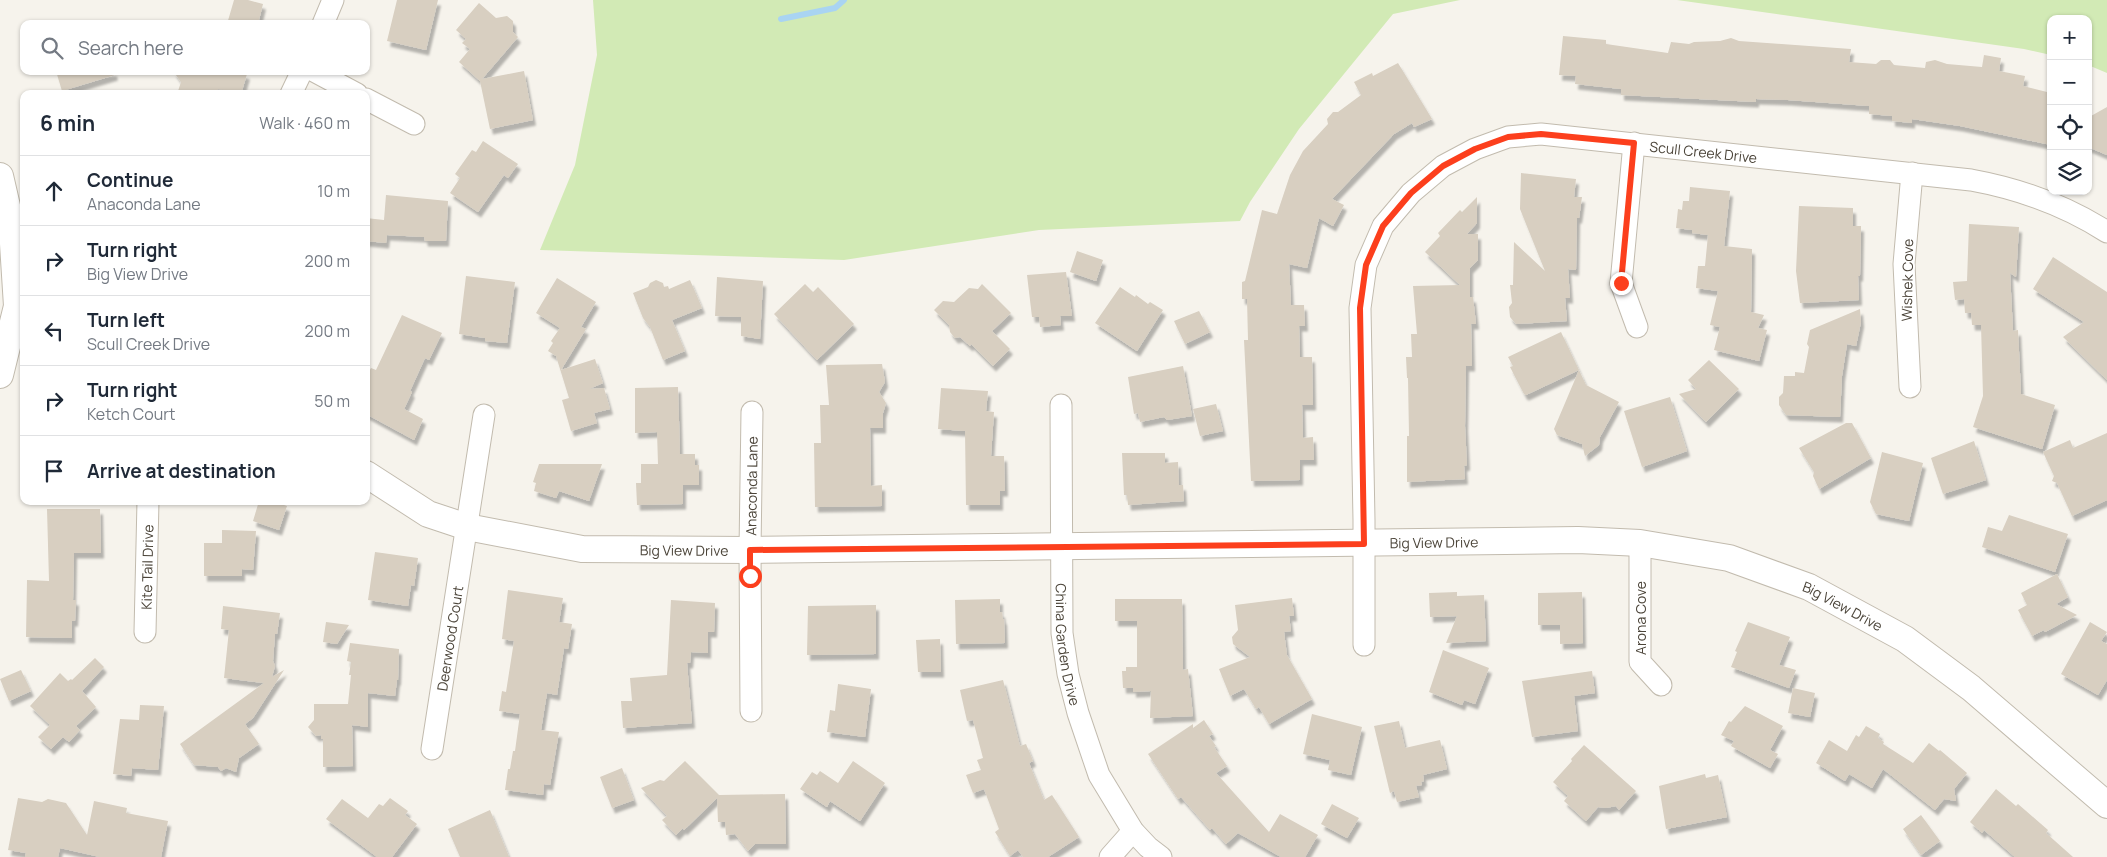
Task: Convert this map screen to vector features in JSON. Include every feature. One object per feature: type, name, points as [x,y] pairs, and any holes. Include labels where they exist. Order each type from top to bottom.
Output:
[{"type":"street","points":[[325,20],[333,0]]},
{"type":"street","points":[[293,90],[300,75]]},
{"type":"street","points":[[321,75],[350,90]]},
{"type":"street","points":[[370,101],[414,124]]},
{"type":"street","name":"Scull Creek Drive","points":[[1364,645],[1360,308],[1366,265],[1383,226],[1411,193],[1443,166],[1475,149],[1508,137],[1541,134],[1634,143],[1912,173],[1999,185],[2040,197],[2107,232]]},
{"type":"street","points":[[1634,143],[1621,283],[1637,327]]},
{"type":"street","name":"Wishek Cove","points":[[1910,387],[1904,264],[1912,173]]},
{"type":"street","points":[[0,176],[12,228],[20,307],[0,374]]},
{"type":"street","name":"China Garden Drive","points":[[1061,405],[1062,633],[1068,674],[1078,713],[1099,775],[1133,831],[1148,847],[1161,857]]},
{"type":"street","name":"Anaconda Lane","points":[[752,412],[750,550],[752,711]]},
{"type":"street","name":"Deerwood Court","points":[[432,749],[484,415]]},
{"type":"street","name":"Big View Drive","points":[[370,477],[428,514],[467,527],[582,550],[1364,544],[1578,540],[1640,543],[1729,558],[1809,587],[1905,639],[1971,688],[2107,805]]},
{"type":"street","name":"Kite Tail Drive","points":[[145,632],[148,505]]},
{"type":"street","name":"Arona Cove","points":[[1640,543],[1640,662],[1661,685]]},
{"type":"street","points":[[1110,857],[1133,831]]},
{"type":"green space","points":[[593,0],[1460,0],[1393,14],[1299,129],[1250,202],[1240,221],[1039,230],[844,260],[540,250],[575,165],[597,55]]},
{"type":"green space","points":[[1677,0],[2107,0],[2107,73],[2092,67],[2092,15],[2047,15],[2047,54],[2024,49]]},
{"type":"building","points":[[234,0],[248,0],[263,4],[259,20],[228,20]]},
{"type":"building","points":[[397,0],[438,0],[426,50],[387,41]]},
{"type":"building","points":[[479,3],[496,18],[507,16],[513,21],[513,32],[518,37],[482,79],[524,71],[533,120],[490,129],[480,81],[459,62],[470,49],[462,43],[466,39],[456,30]]},
{"type":"building","points":[[1563,36],[1606,40],[1606,44],[1668,53],[1671,42],[1689,44],[1731,38],[1739,41],[1851,49],[1849,62],[1876,64],[1881,60],[1890,60],[1894,65],[1925,68],[1926,62],[1935,60],[1947,64],[1982,67],[1984,55],[2001,58],[1999,71],[2025,76],[2023,86],[2047,92],[2047,144],[1960,126],[1912,119],[1912,123],[1892,121],[1892,116],[1869,114],[1869,106],[1788,100],[1756,99],[1756,102],[1621,95],[1621,89],[1575,84],[1576,76],[1559,75]]},
{"type":"building","points":[[1398,63],[1432,119],[1414,127],[1412,123],[1394,134],[1332,199],[1344,205],[1333,226],[1319,218],[1307,268],[1289,264],[1291,305],[1304,305],[1305,326],[1299,326],[1300,357],[1312,357],[1313,405],[1302,405],[1303,438],[1313,437],[1314,460],[1300,460],[1300,480],[1251,481],[1244,340],[1248,340],[1247,299],[1242,299],[1242,282],[1245,281],[1262,210],[1277,214],[1290,175],[1303,151],[1328,124],[1327,119],[1333,112],[1338,112],[1361,95],[1354,82],[1372,73],[1373,76]]},
{"type":"building","points":[[57,75],[115,75],[65,90],[62,90]]},
{"type":"building","points":[[176,75],[247,75],[242,90],[178,90],[181,82]]},
{"type":"building","points":[[2107,107],[2107,155],[2092,149],[2092,115]]},
{"type":"building","points":[[483,141],[518,164],[508,178],[504,175],[478,212],[450,193],[460,178],[455,174],[472,150],[476,152]]},
{"type":"building","points":[[1521,173],[1576,179],[1574,197],[1582,197],[1579,218],[1577,218],[1576,270],[1568,269],[1570,298],[1565,298],[1567,321],[1516,324],[1510,317],[1509,307],[1512,303],[1510,285],[1513,285],[1514,242],[1545,271],[1520,209]]},
{"type":"building","points":[[1690,187],[1730,191],[1724,246],[1752,249],[1751,312],[1764,315],[1758,328],[1767,330],[1759,361],[1714,350],[1720,327],[1710,325],[1718,291],[1696,288],[1698,266],[1705,266],[1708,235],[1676,228],[1678,209],[1682,210],[1683,201],[1689,201]]},
{"type":"building","points":[[386,195],[448,201],[446,241],[425,241],[424,237],[387,235],[386,243],[370,241],[370,218],[384,220]]},
{"type":"building","points":[[1477,197],[1477,223],[1467,234],[1478,234],[1478,260],[1470,268],[1470,297],[1473,297],[1476,324],[1471,324],[1472,366],[1466,366],[1465,426],[1467,465],[1464,466],[1465,479],[1407,482],[1407,436],[1409,436],[1406,357],[1412,357],[1411,334],[1417,334],[1413,286],[1460,285],[1425,252],[1440,236],[1438,233],[1460,210],[1462,212]]},
{"type":"building","points":[[1799,206],[1853,208],[1853,226],[1861,226],[1860,276],[1858,276],[1859,300],[1800,303],[1796,271]]},
{"type":"building","points":[[1969,224],[2019,227],[2016,277],[2010,273],[2013,331],[2018,330],[2021,394],[2055,405],[2042,449],[1973,427],[1983,396],[1981,325],[1972,325],[1971,313],[1965,313],[1964,299],[1955,300],[1953,282],[1967,281]]},
{"type":"building","points":[[1077,251],[1103,260],[1096,281],[1070,272]]},
{"type":"building","points":[[2053,257],[2107,292],[2107,380],[2063,337],[2084,322],[2033,289]]},
{"type":"building","points":[[1066,272],[1072,316],[1060,316],[1061,325],[1040,327],[1039,317],[1032,317],[1027,275]]},
{"type":"building","points":[[466,276],[515,282],[507,343],[485,341],[485,338],[459,334]]},
{"type":"building","points":[[717,277],[763,281],[760,339],[741,336],[741,317],[715,316]]},
{"type":"building","points":[[557,278],[596,302],[581,327],[586,329],[561,370],[595,359],[603,383],[589,389],[604,388],[610,409],[594,413],[597,423],[571,431],[562,400],[569,398],[556,356],[548,351],[553,343],[551,341],[560,328],[536,313]]},
{"type":"building","points":[[656,280],[663,283],[664,287],[668,286],[669,289],[690,280],[702,308],[672,320],[685,351],[663,360],[650,327],[643,318],[633,293],[648,287],[650,283]]},
{"type":"building","points":[[805,284],[813,292],[818,287],[854,324],[817,360],[774,314]]},
{"type":"building","points":[[982,284],[1011,313],[992,331],[1010,349],[993,366],[971,344],[970,346],[960,337],[955,338],[950,332],[949,325],[934,310],[943,301],[954,302],[969,288],[978,289]]},
{"type":"building","points":[[1120,287],[1148,304],[1150,302],[1163,310],[1137,351],[1095,323]]},
{"type":"building","points":[[1860,309],[1861,322],[1856,346],[1847,344],[1842,376],[1840,417],[1786,415],[1779,405],[1779,397],[1783,393],[1784,376],[1795,376],[1795,372],[1804,373],[1810,330]]},
{"type":"building","points":[[1199,311],[1210,332],[1185,344],[1174,321]]},
{"type":"building","points":[[402,315],[442,333],[429,360],[425,358],[404,409],[423,419],[414,440],[370,416],[370,370],[371,368],[376,370]]},
{"type":"building","points":[[1561,332],[1579,370],[1526,395],[1524,394],[1510,367],[1513,366],[1508,357]]},
{"type":"building","points":[[1709,360],[1739,389],[1706,422],[1679,394],[1696,389],[1688,380]]},
{"type":"building","points":[[882,364],[885,382],[879,392],[886,403],[883,413],[883,428],[870,428],[871,486],[882,485],[882,506],[815,507],[814,443],[821,443],[820,405],[829,405],[826,365]]},
{"type":"building","points":[[1183,366],[1192,416],[1167,420],[1164,417],[1140,422],[1138,413],[1134,414],[1128,377]]},
{"type":"building","points":[[1579,370],[1586,385],[1619,402],[1600,437],[1599,445],[1585,456],[1582,444],[1557,435],[1554,429]]},
{"type":"building","points":[[678,387],[680,454],[695,454],[695,465],[699,465],[699,485],[683,485],[683,504],[637,505],[636,483],[641,483],[641,464],[658,464],[657,432],[635,433],[635,388]]},
{"type":"building","points":[[941,388],[988,391],[986,411],[994,412],[991,456],[1004,456],[1005,491],[1000,491],[1000,505],[966,505],[965,431],[938,429]]},
{"type":"building","points":[[1670,397],[1687,451],[1642,467],[1624,411]]},
{"type":"building","points":[[1216,404],[1223,431],[1200,436],[1193,409]]},
{"type":"building","points":[[1846,423],[1852,423],[1871,458],[1819,489],[1813,476],[1814,472],[1799,448]]},
{"type":"building","points":[[2107,433],[2107,500],[2072,516],[2057,483],[2052,481],[2054,476],[2043,452],[2070,440],[2073,448]]},
{"type":"building","points":[[1974,441],[1986,480],[1943,494],[1931,458]]},
{"type":"building","points":[[1882,452],[1923,463],[1909,521],[1876,514],[1870,502]]},
{"type":"building","points":[[1122,453],[1165,453],[1165,463],[1178,462],[1179,485],[1183,485],[1184,501],[1128,505],[1127,495],[1124,495]]},
{"type":"building","points":[[539,464],[602,464],[589,501],[559,491],[556,498],[534,491],[536,483],[533,482]]},
{"type":"building","points":[[258,505],[287,506],[279,530],[253,521]]},
{"type":"building","points":[[47,509],[100,509],[101,553],[74,553],[73,600],[76,600],[75,621],[72,621],[72,638],[26,637],[27,580],[49,581]]},
{"type":"building","points":[[2009,515],[2068,534],[2055,572],[1982,547],[1988,527],[2002,531]]},
{"type":"building","points":[[222,530],[256,531],[253,570],[242,569],[242,576],[204,576],[204,543],[222,543]]},
{"type":"building","points":[[375,552],[418,558],[414,586],[411,585],[408,606],[368,600]]},
{"type":"building","points":[[2057,574],[2068,597],[2056,604],[2077,615],[2045,632],[2044,630],[2032,636],[2018,610],[2027,605],[2021,593]]},
{"type":"building","points":[[508,590],[563,598],[559,622],[572,624],[568,649],[564,648],[557,695],[547,693],[541,730],[559,732],[550,785],[544,784],[543,795],[505,790],[508,769],[510,769],[513,751],[515,751],[520,714],[499,711],[502,691],[506,692],[514,641],[502,639]]},
{"type":"building","points":[[1457,592],[1457,596],[1484,595],[1486,641],[1446,643],[1457,616],[1430,617],[1429,593]]},
{"type":"building","points":[[1582,592],[1583,643],[1560,644],[1560,625],[1538,625],[1538,593]]},
{"type":"building","points":[[1292,598],[1294,616],[1289,616],[1291,631],[1284,632],[1287,655],[1312,699],[1269,724],[1259,707],[1256,709],[1244,689],[1230,696],[1219,669],[1250,657],[1233,644],[1232,637],[1238,630],[1235,605]]},
{"type":"building","points":[[1000,599],[1000,612],[1002,612],[1004,619],[1005,643],[956,644],[955,600]]},
{"type":"building","points":[[1115,599],[1182,599],[1183,670],[1188,669],[1193,716],[1150,718],[1151,691],[1133,692],[1133,688],[1123,688],[1122,671],[1126,671],[1126,667],[1137,667],[1137,621],[1115,621]]},
{"type":"building","points":[[671,600],[715,603],[714,632],[708,632],[708,653],[691,652],[690,663],[687,663],[692,723],[623,728],[621,701],[632,701],[630,678],[667,675]]},
{"type":"building","points":[[876,605],[876,654],[807,655],[808,606]]},
{"type":"building","points":[[223,606],[280,613],[277,634],[275,634],[273,661],[275,666],[272,677],[284,670],[253,718],[245,724],[259,744],[239,758],[236,772],[226,768],[221,771],[218,767],[194,765],[180,744],[264,683],[224,678],[229,630],[221,629]]},
{"type":"building","points":[[326,622],[349,625],[337,644],[323,642]]},
{"type":"building","points":[[1748,622],[1790,637],[1779,665],[1796,670],[1789,688],[1731,667],[1737,652],[1735,651]]},
{"type":"building","points":[[2090,622],[2107,632],[2101,641],[2107,644],[2107,680],[2098,695],[2061,674]]},
{"type":"building","points":[[940,639],[941,672],[918,672],[916,640]]},
{"type":"building","points":[[350,643],[399,649],[398,680],[395,696],[368,693],[368,727],[352,725],[353,766],[323,767],[323,739],[321,739],[321,735],[316,736],[308,727],[314,720],[314,704],[348,704],[351,662],[347,661]]},
{"type":"building","points":[[1443,650],[1489,668],[1475,704],[1464,700],[1462,705],[1429,692]]},
{"type":"building","points":[[95,658],[104,667],[82,691],[96,707],[76,726],[80,730],[69,742],[63,737],[51,749],[38,737],[50,725],[30,706],[60,673],[68,681],[72,680]]},
{"type":"building","points":[[21,670],[31,691],[9,701],[0,679]]},
{"type":"building","points":[[1592,671],[1595,693],[1574,696],[1578,731],[1532,737],[1522,681]]},
{"type":"building","points":[[1003,680],[1020,746],[1026,744],[1033,761],[1029,763],[1044,800],[1052,795],[1079,837],[1048,857],[1023,857],[1018,850],[1010,856],[995,832],[999,829],[984,789],[973,793],[966,775],[981,770],[977,760],[983,758],[973,720],[967,721],[960,690]]},
{"type":"building","points":[[838,684],[871,689],[865,737],[827,732],[830,710],[835,711]]},
{"type":"building","points":[[1793,688],[1815,693],[1810,717],[1788,713]]},
{"type":"building","points":[[140,705],[164,706],[158,770],[132,768],[131,776],[113,774],[120,719],[139,720]]},
{"type":"building","points":[[1745,706],[1783,726],[1770,750],[1778,754],[1770,768],[1731,746],[1734,741],[1721,735],[1729,721],[1731,722]]},
{"type":"building","points":[[1312,714],[1362,727],[1351,775],[1328,770],[1330,760],[1303,754]]},
{"type":"building","points":[[1204,720],[1213,734],[1209,736],[1216,746],[1214,747],[1227,766],[1216,773],[1269,832],[1280,814],[1318,835],[1305,857],[1281,857],[1238,833],[1226,844],[1212,828],[1210,830],[1181,797],[1178,799],[1148,754],[1193,724],[1193,728]]},
{"type":"building","points":[[1399,721],[1405,748],[1440,740],[1447,769],[1423,775],[1424,781],[1421,782],[1422,785],[1416,786],[1419,797],[1397,802],[1394,791],[1390,793],[1374,726]]},
{"type":"building","points":[[1866,726],[1880,734],[1878,738],[1884,742],[1883,744],[1913,763],[1929,743],[1940,750],[1967,773],[1954,789],[1956,801],[1944,799],[1935,810],[1883,769],[1872,788],[1849,774],[1845,781],[1816,763],[1829,740],[1847,751],[1856,735],[1859,737]]},
{"type":"building","points":[[1584,745],[1636,791],[1619,810],[1616,806],[1598,807],[1586,821],[1564,801],[1568,796],[1553,782]]},
{"type":"building","points":[[685,761],[719,795],[785,794],[786,844],[755,844],[748,851],[735,834],[726,835],[725,822],[718,822],[717,798],[684,830],[683,828],[676,835],[662,820],[667,816],[641,788],[660,780],[664,781]]},
{"type":"building","points":[[853,761],[885,783],[860,821],[830,801],[827,807],[800,789],[812,772],[817,775],[820,771],[838,783]]},
{"type":"building","points":[[622,768],[634,800],[612,808],[600,777]]},
{"type":"building","points":[[1705,774],[1706,778],[1718,775],[1727,817],[1666,829],[1659,786]]},
{"type":"building","points":[[1996,789],[2016,806],[2018,804],[2048,830],[2046,833],[2073,857],[2015,857],[1984,830],[1982,833],[1970,822]]},
{"type":"building","points":[[18,798],[42,802],[48,799],[66,803],[87,835],[94,801],[127,808],[126,813],[168,821],[161,857],[100,857],[60,848],[58,857],[25,857],[26,853],[8,850]]},
{"type":"building","points":[[390,798],[408,811],[405,815],[417,824],[392,857],[377,857],[326,819],[342,799],[368,818],[379,804],[383,806]]},
{"type":"building","points":[[1332,804],[1359,818],[1347,838],[1321,824]]},
{"type":"building","points":[[490,810],[509,857],[460,857],[448,829]]},
{"type":"building","points":[[1921,815],[1940,841],[1921,855],[1903,829]]},
{"type":"waterway","points":[[781,19],[835,8],[844,0]]},
{"type":"route","points":[[750,576],[750,550],[1364,544],[1360,308],[1366,265],[1383,226],[1411,193],[1443,166],[1475,149],[1508,137],[1541,134],[1634,143],[1621,283]]}]
